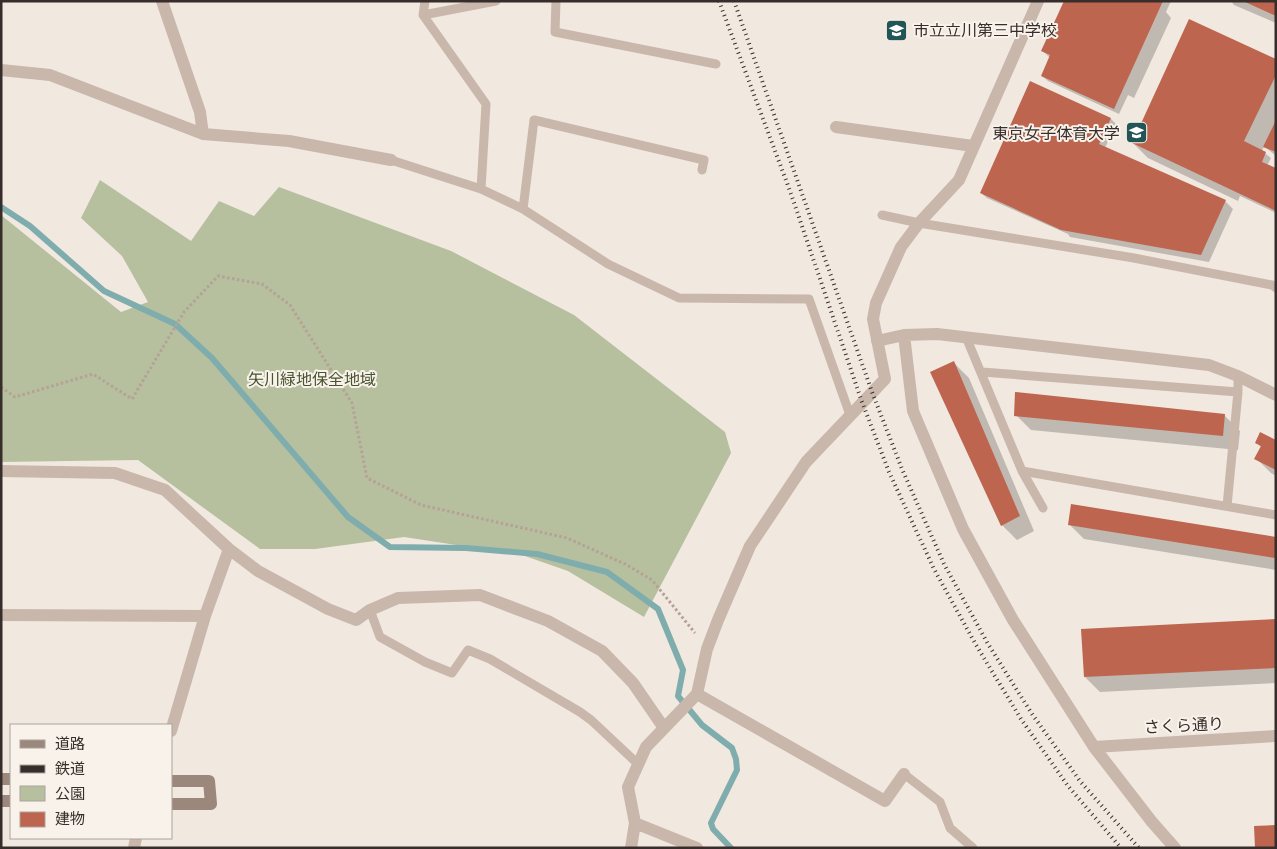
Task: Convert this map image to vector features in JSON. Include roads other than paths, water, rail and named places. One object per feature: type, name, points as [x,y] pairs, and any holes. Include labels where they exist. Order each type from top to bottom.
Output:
[{"type":"street","points":[[162,1],[200,112],[203,134]]},
{"type":"street","points":[[632,848],[635,824],[628,787],[646,746],[696,695],[707,649],[750,546],[806,462],[885,379],[873,319],[876,303],[901,247],[959,180],[1038,1]]},
{"type":"street","points":[[1,70],[50,74],[203,134],[289,141],[391,160]]},
{"type":"street","points":[[836,127],[973,146]]},
{"type":"street","points":[[877,341],[904,335],[937,334],[1209,365],[1276,394]]},
{"type":"street","points":[[904,335],[914,411],[963,529],[1014,620],[1094,747],[1152,822],[1175,848]]},
{"type":"street","points":[[1,471],[115,472],[165,490],[229,550],[258,571],[328,609],[356,620],[370,610],[398,598],[480,596],[548,621],[602,651],[633,684],[664,728]]},
{"type":"street","points":[[172,728],[205,616],[229,550]]},
{"type":"street","points":[[1,615],[205,616]]},
{"type":"street","points":[[696,695],[885,801],[904,774]]},
{"type":"street","name":"さくら通り","points":[[1094,747],[1276,736]]},
{"type":"street","points":[[172,781],[209,781],[211,804],[172,804]]},
{"type":"street","points":[[635,824],[697,848]]},
{"type":"lane","points":[[425,1],[423,15],[486,104],[481,188]]},
{"type":"lane","points":[[423,15],[496,1]]},
{"type":"lane","points":[[556,1],[555,32],[716,64]]},
{"type":"lane","points":[[523,209],[534,120],[704,160],[702,170]]},
{"type":"lane","points":[[391,160],[481,188],[523,209],[608,264],[679,298],[809,299],[850,415]]},
{"type":"lane","points":[[882,215],[919,224],[1134,258],[1272,285],[1276,288]]},
{"type":"lane","points":[[966,338],[982,372],[1022,471],[1043,508]]},
{"type":"lane","points":[[982,372],[1238,392]]},
{"type":"lane","points":[[1227,506],[1238,376]]},
{"type":"lane","points":[[1022,471],[1276,515]]},
{"type":"lane","points":[[370,610],[380,637],[425,662],[452,674],[468,650],[490,659],[580,712],[638,764]]},
{"type":"lane","points":[[904,774],[940,802],[950,828],[973,848]]},
{"type":"waterway","points":[[1,207],[30,226],[104,291],[175,324],[212,358],[348,517],[390,547],[466,548],[537,554],[607,572],[658,609],[683,670],[678,696],[702,725],[732,748],[736,759],[737,770],[711,823],[713,829],[731,848]]},
{"type":"railway","points":[[719,1],[790,191],[862,402],[889,472],[934,569],[976,645],[1021,719],[1068,786],[1121,848]]},
{"type":"railway","points":[[734,1],[872,392],[902,469],[944,564],[988,644],[1032,714],[1080,781],[1139,848]]},
{"type":"place","name":"市立立川第三中学校","points":[[897,30]]},
{"type":"place","name":"東京女子体育大学","points":[[1136,133]]},
{"type":"park label","name":"矢川緑地保全地域","points":[[312,379]]}]
